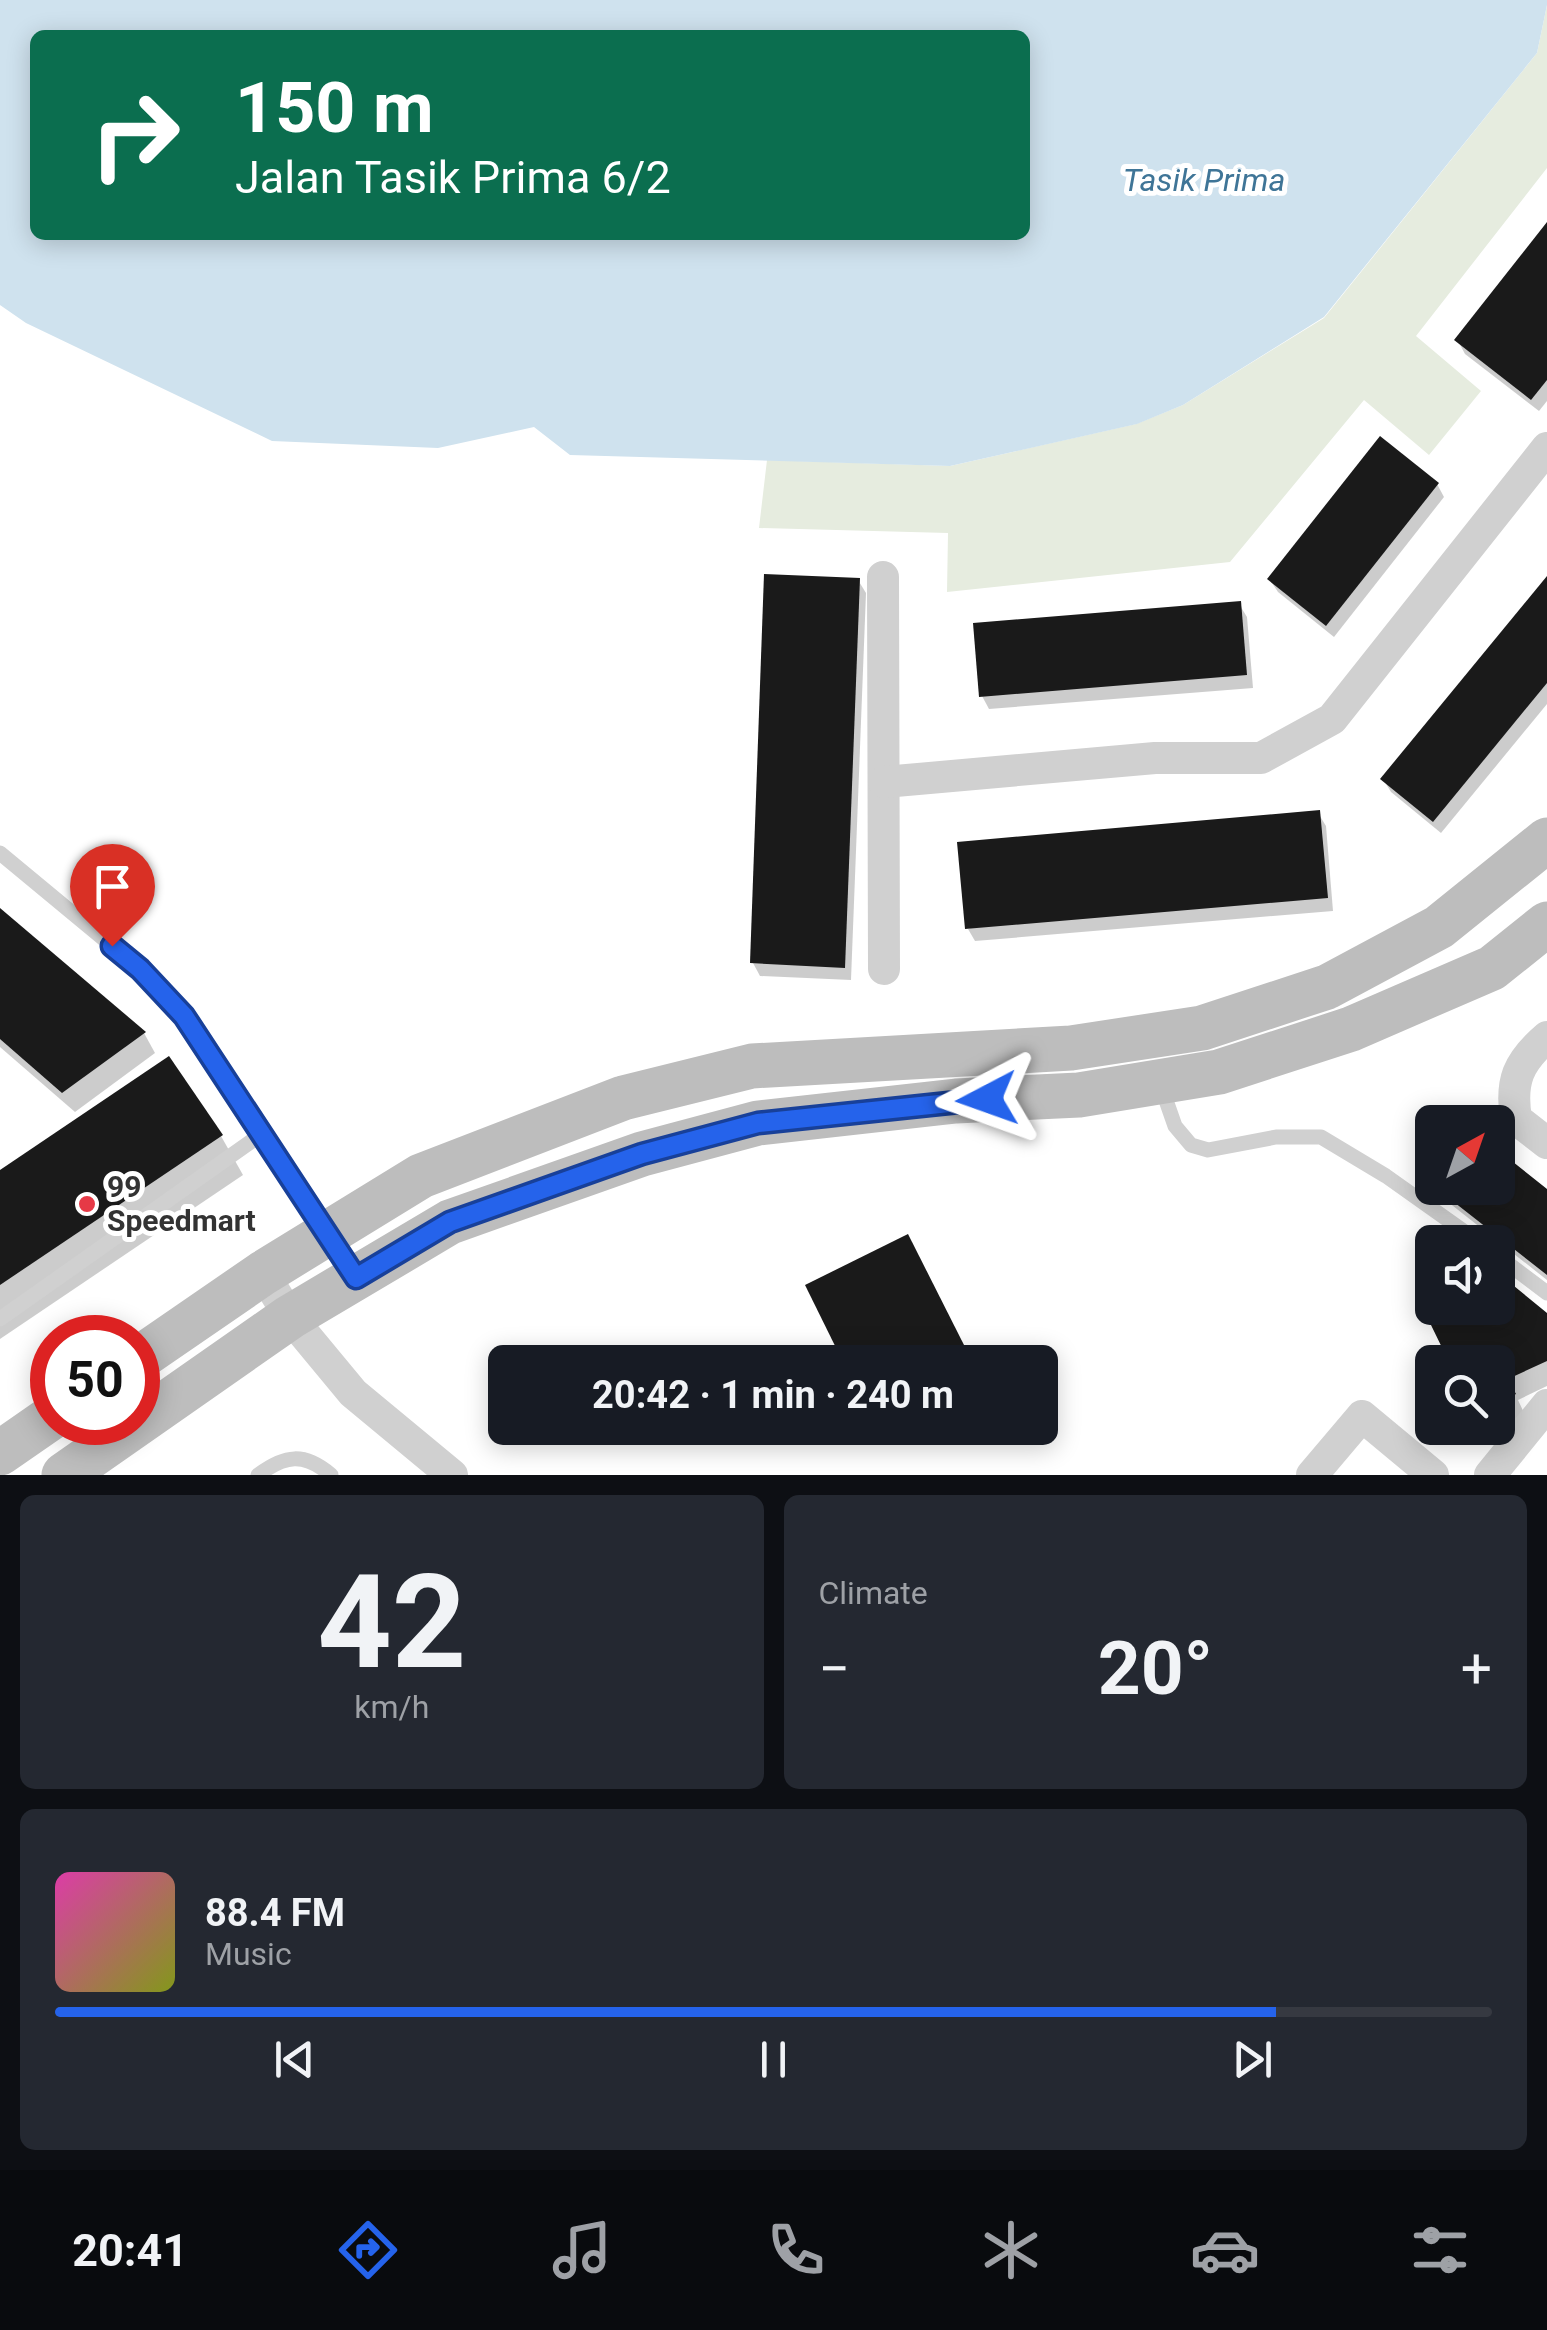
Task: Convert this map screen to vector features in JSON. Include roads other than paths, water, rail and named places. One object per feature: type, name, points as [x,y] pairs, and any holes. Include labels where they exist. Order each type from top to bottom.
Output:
[{"type":"main road","points":[[160,1344],[263,1273],[422,1176],[623,1098],[752,1066],[1070,1048],[1202,1028],[1327,987],[1439,927],[1547,840]]},
{"type":"main road","points":[[64,1475],[290,1318],[450,1222],[642,1154],[758,1123],[956,1101],[1079,1096],[1219,1072],[1351,1029],[1492,968],[1547,924]]},
{"type":"main road","points":[[0,1453],[30,1432]]},
{"type":"street","points":[[884,782],[1155,758],[1261,758],[1332,719],[1541,467]]},
{"type":"street","points":[[883,577],[884,969]]},
{"type":"street","points":[[1537,1045],[1511,1089],[1516,1119],[1547,1142]]},
{"type":"street","points":[[263,1273],[290,1318],[353,1393],[452,1475]]},
{"type":"street","points":[[1490,1475],[1547,1406]]},
{"type":"street","points":[[1312,1475],[1362,1416],[1434,1475]]},
{"type":"lane","points":[[0,853],[140,969],[184,1016],[356,1278]]},
{"type":"lane","points":[[1160,1082],[1176,1126],[1191,1145],[1208,1150],[1276,1138],[1321,1137],[1386,1176],[1455,1225]]},
{"type":"lane","points":[[0,1320],[263,1133]]},
{"type":"lane","points":[[1515,1269],[1547,1293]]},
{"type":"lane","points":[[258,1475],[282,1459],[299,1458],[331,1475]]},
{"type":"water","name":"Tasik Prima","points":[[0,0],[1547,0],[1537,53],[1324,317],[1183,405],[1137,424],[950,466],[570,455],[534,427],[438,448],[272,441],[26,323],[0,305]]},
{"type":"place","name":"99 Speedmart","points":[[87,1204]]}]
